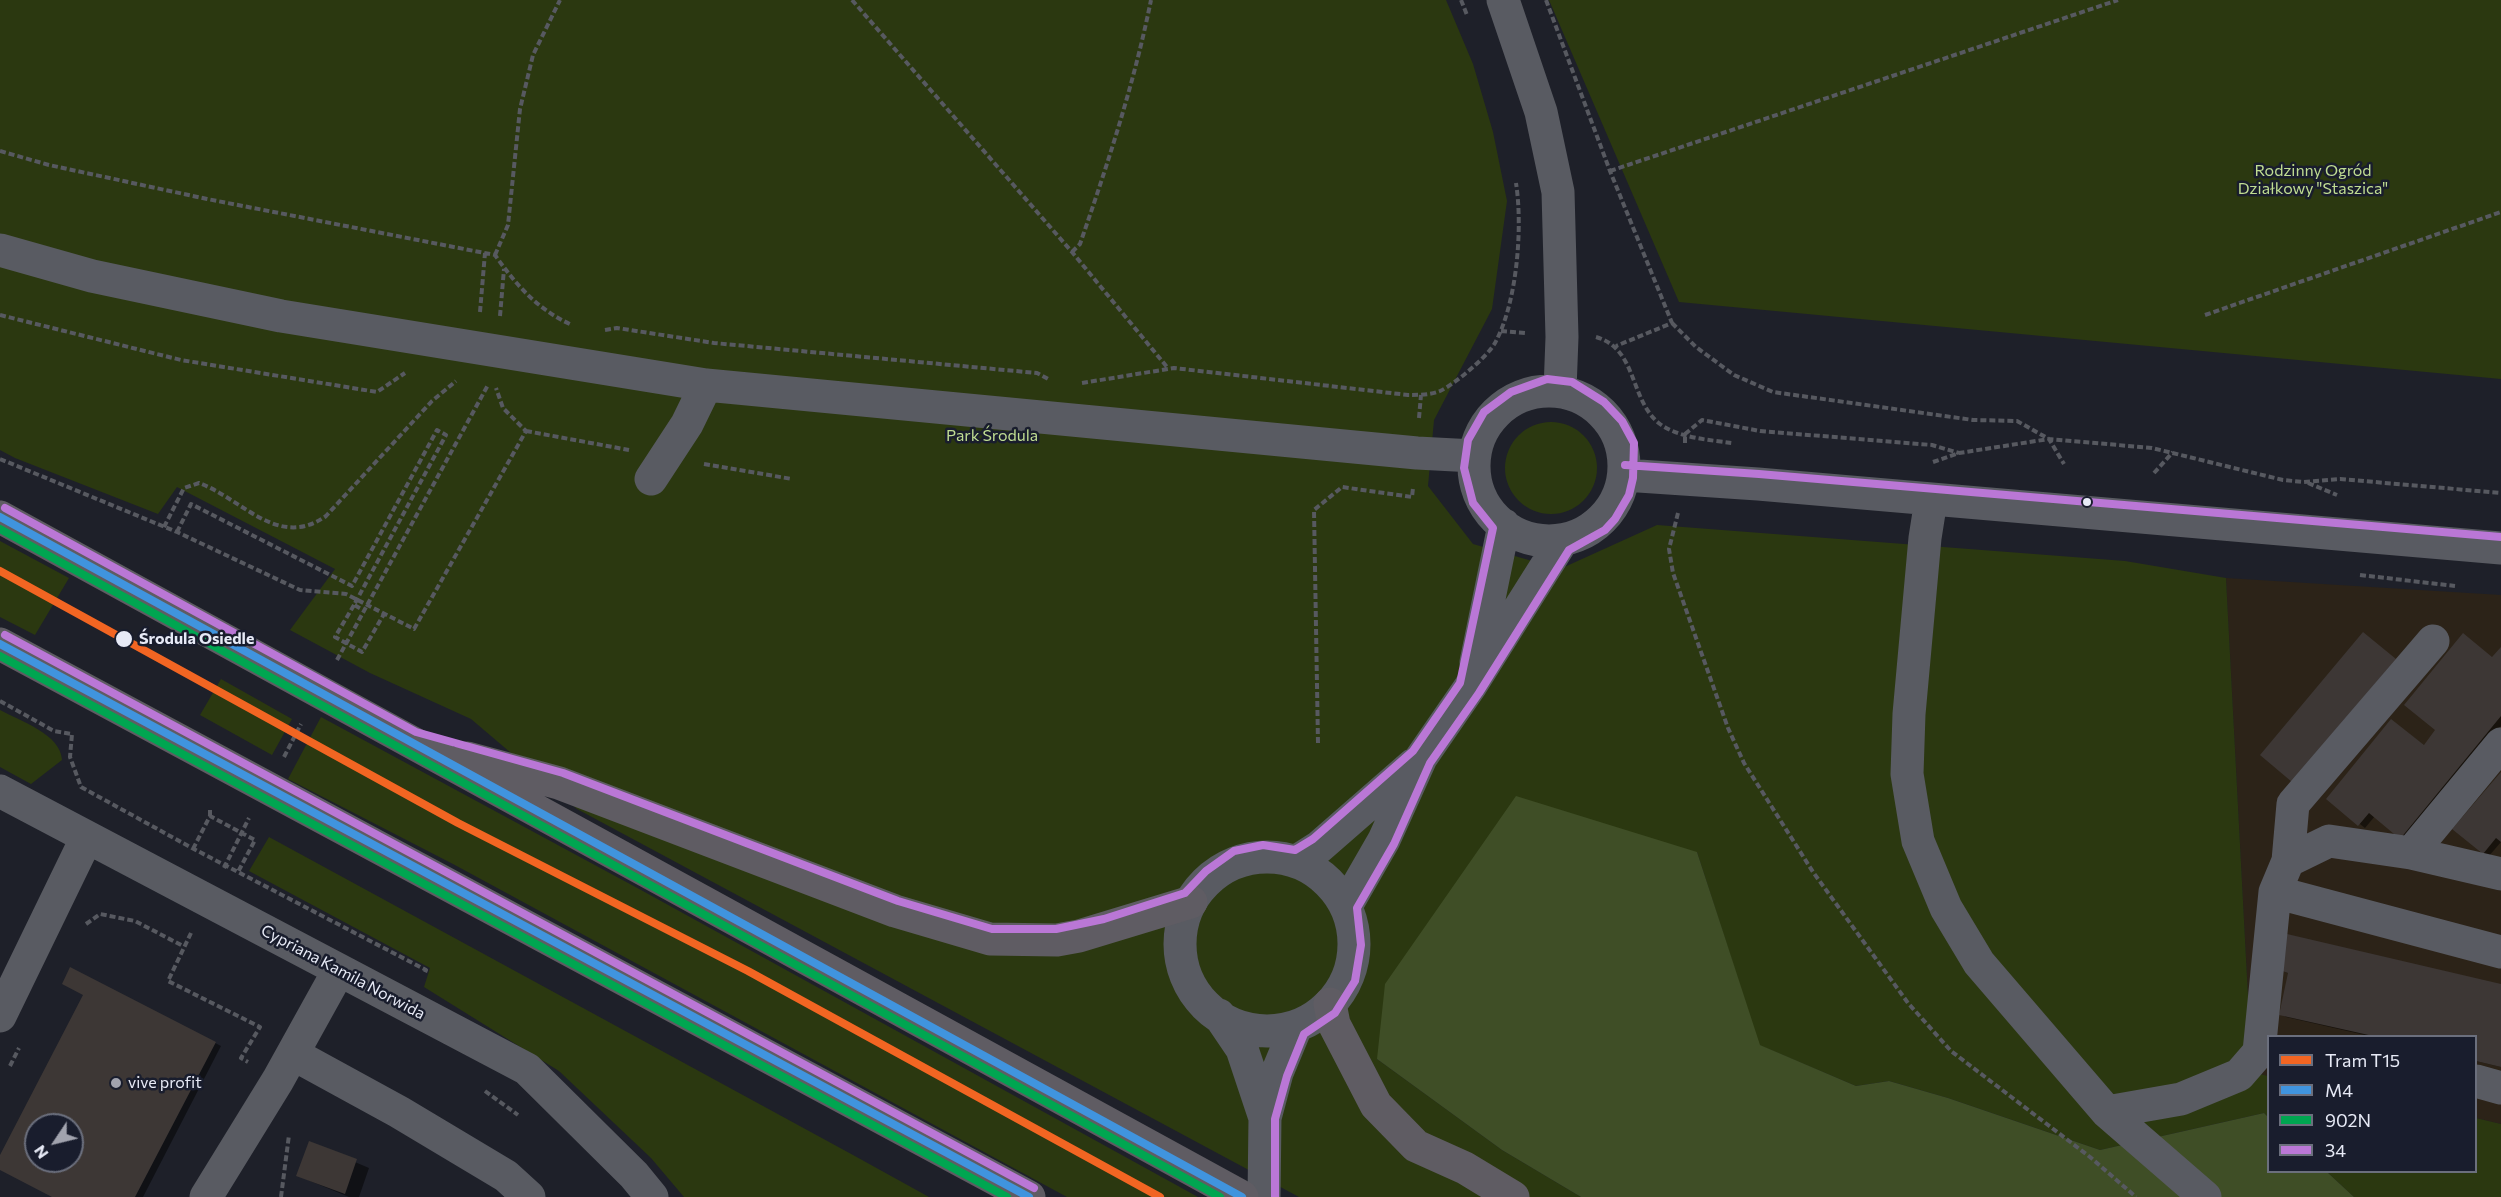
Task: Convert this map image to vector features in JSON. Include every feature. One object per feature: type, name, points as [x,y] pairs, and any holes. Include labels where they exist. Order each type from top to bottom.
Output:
[{"type":"main road","points":[[0,517],[1242,1197]]},
{"type":"main road","points":[[0,644],[1029,1197]]},
{"type":"main road","points":[[412,742],[559,783],[895,911],[990,939],[1068,938],[1107,929],[1191,902]]},
{"type":"main road","points":[[1330,1004],[1334,1024],[1376,1105],[1416,1146],[1465,1168],[1513,1197]]},
{"type":"street","points":[[1503,0],[1541,112],[1558,192],[1562,326],[1560,390]]},
{"type":"street","points":[[0,250],[92,276],[280,316],[705,385],[1417,453],[1474,456]]},
{"type":"street","points":[[651,479],[687,424],[705,385]]},
{"type":"street","points":[[1560,390],[1585,400],[1607,420],[1623,445],[1624,475],[1617,501],[1600,522],[1582,534],[1562,541],[1541,541],[1521,536],[1504,525],[1486,504],[1475,484],[1474,456],[1483,429],[1501,409],[1531,393],[1560,390]]},
{"type":"street","points":[[1624,475],[2501,548]]},
{"type":"street","points":[[1931,500],[1925,538],[1907,774],[1918,842],[1946,908],[1979,963],[2108,1112],[2205,1197]]},
{"type":"street","points":[[1470,687],[1492,593],[1504,525]]},
{"type":"street","points":[[1347,906],[1384,840],[1421,758],[1470,687],[1562,541]]},
{"type":"street","points":[[2108,1112],[2181,1099],[2239,1075],[2264,1053],[2275,892],[2288,861],[2293,804],[2433,641]]},
{"type":"street","points":[[2411,853],[2501,744]]},
{"type":"street","points":[[1297,861],[1319,847],[1421,758]]},
{"type":"street","name":"Cypriana Kamila Norwida","points":[[0,791],[527,1068],[634,1175],[652,1197]]},
{"type":"street","points":[[0,1016],[87,837]]},
{"type":"street","points":[[2288,861],[2330,841],[2411,853],[2501,874]]},
{"type":"street","points":[[1263,855],[1297,861],[1319,870],[1347,906],[1353,932],[1352,955],[1345,980],[1330,1004],[1313,1019],[1296,1027],[1269,1031],[1244,1029],[1219,1015],[1195,993],[1184,969],[1179,945],[1183,920],[1191,902],[1213,879],[1237,861],[1263,855]]},
{"type":"street","points":[[2275,892],[2501,951]]},
{"type":"street","points":[[206,1197],[293,1054],[339,970]]},
{"type":"street","points":[[1219,1015],[1242,1049],[1265,1118]]},
{"type":"street","points":[[1264,1197],[1265,1118],[1277,1073],[1296,1027]]},
{"type":"street","points":[[293,1054],[399,1112],[497,1170],[529,1197]]},
{"type":"street","points":[[2477,1082],[2501,1089]]},
{"type":"path","points":[[495,255],[508,225],[520,109],[533,55],[560,0]]},
{"type":"path","points":[[852,0],[1072,252],[1167,368]]},
{"type":"path","points":[[1072,252],[1080,244],[1114,144],[1136,73],[1151,0]]},
{"type":"path","points":[[1461,0],[1469,19]]},
{"type":"path","points":[[1546,0],[1610,171],[1672,323],[1696,347],[1734,375],[1773,392],[1973,420],[2017,421],[2049,439],[2064,464]]},
{"type":"path","points":[[1610,171],[2118,0]]},
{"type":"path","points":[[0,151],[49,165],[207,199],[495,255],[513,282],[551,315],[580,329]]},
{"type":"path","points":[[1072,384],[1167,368],[1421,395],[1438,392],[1483,357],[1495,344],[1501,331],[1513,285],[1519,247],[1519,206],[1516,179]]},
{"type":"path","points":[[2205,315],[2501,212]]},
{"type":"path","points":[[485,253],[487,348]]},
{"type":"path","points":[[164,527],[184,488],[199,483],[284,528],[301,528],[321,520],[432,401],[467,370],[487,348],[504,269]]},
{"type":"path","points":[[0,315],[181,360],[377,392],[406,373]]},
{"type":"path","points":[[1616,346],[1672,323]]},
{"type":"path","points":[[597,331],[616,328],[714,343],[1037,373],[1053,382]]},
{"type":"path","points":[[1501,331],[1533,334]]},
{"type":"path","points":[[1596,337],[1620,349],[1647,409],[1660,424],[1685,434],[1702,420],[1760,431],[1932,445],[1959,453],[2049,439],[2173,452],[2283,480],[2304,482],[2340,479],[2501,493]]},
{"type":"path","points":[[0,459],[177,532],[300,590],[346,594],[414,629],[526,431],[503,408],[492,378],[414,522]]},
{"type":"path","points":[[1318,743],[1314,510],[1342,487],[1412,497],[1421,395]]},
{"type":"path","points":[[177,532],[191,504],[352,586],[437,430],[446,435],[335,637],[362,652],[384,614]]},
{"type":"path","points":[[2154,472],[2173,452]]},
{"type":"path","points":[[2304,482],[2340,495]]},
{"type":"path","points":[[1678,512],[1669,549],[1673,573],[1728,728],[1752,777],[1813,872],[1908,1003],[1945,1046],[2090,1157],[2136,1197]]},
{"type":"path","points":[[354,605],[365,611]]},
{"type":"path","points":[[0,702],[54,731],[72,735],[70,757],[81,787],[192,848],[250,876]]},
{"type":"path","points":[[210,809],[210,816]]},
{"type":"path","points":[[229,826],[255,840],[233,880]]},
{"type":"path","points":[[84,926],[100,914],[135,921],[183,946]]},
{"type":"path","points":[[174,967],[189,932],[199,938]]},
{"type":"path","points":[[10,1066],[20,1046]]},
{"type":"path","points":[[484,1090],[519,1116]]},
{"type":"shaded area","points":[[2226,578],[2501,595],[2501,1124],[2477,1118],[2477,1035],[2267,1035],[2267,1076],[2252,1072]]},
{"type":"green space","name":"Park Środula","points":[[0,0],[1446,0],[1473,64],[1493,132],[1507,201],[1492,309],[1434,420],[1428,486],[1473,544],[1560,569],[1657,525],[2125,561],[2226,578],[2252,1072],[2267,1076],[2267,1116],[2264,1113],[2100,1150],[1948,1098],[1889,1081],[1856,1086],[1759,1045],[1697,852],[1377,1059],[1502,1150],[1581,1197],[1299,1197],[577,809],[471,719],[370,673],[290,630],[335,569],[177,487],[158,514],[0,450]]},
{"type":"green space","name":"Rodzinny Ogród Działkowy \"Staszica\"","points":[[1549,0],[2501,0],[2501,379],[1679,302]]},
{"type":"green space","points":[[1551,422],[1568,426],[1583,436],[1593,451],[1597,468],[1593,485],[1583,500],[1568,510],[1551,514],[1534,510],[1519,500],[1509,485],[1505,468],[1509,451],[1519,436],[1534,426]]},
{"type":"green space","points":[[0,541],[69,578],[35,635],[0,617]]},
{"type":"green space","points":[[221,679],[292,719],[272,755],[200,715]]},
{"type":"green space","points":[[0,710],[38,729],[55,743],[60,751],[62,760],[31,784],[0,767]]},
{"type":"green space","points":[[321,717],[641,890],[1198,1197],[1067,1197],[453,864],[288,779]]},
{"type":"green space","points":[[1516,796],[1697,852],[1760,1045],[1856,1086],[1889,1081],[1948,1098],[2100,1150],[2264,1113],[2267,1116],[2267,1173],[2328,1173],[2354,1197],[1581,1197],[1502,1150],[1377,1059],[1385,984]]},
{"type":"green space","points":[[269,837],[929,1197],[684,1197],[651,1158],[559,1071],[424,987],[430,968],[249,871]]},
{"type":"green space","points":[[2477,1118],[2501,1124],[2501,1197],[2354,1197],[2328,1173],[2477,1173]]},
{"type":"building","points":[[2363,632],[2396,659],[2292,782],[2260,755]]},
{"type":"building","points":[[2463,633],[2492,657],[2501,647],[2501,716],[2400,839],[2369,813],[2358,826],[2326,799],[2391,719],[2424,745],[2435,730],[2404,705]]},
{"type":"building","points":[[2501,772],[2501,842],[2496,838],[2483,854],[2452,829]]},
{"type":"building","points":[[2287,934],[2501,984],[2501,1067],[2477,1061],[2477,1035],[2369,1035],[2279,1015],[2288,973],[2279,970]]},
{"type":"building","name":"vive profit","points":[[70,967],[216,1042],[135,1197],[52,1197],[0,1170],[0,1155],[83,995],[62,984]]},
{"type":"building","points":[[309,1141],[357,1159],[345,1194],[296,1176]]},
{"type":"tram line","name":"T15","points":[[0,571],[458,823],[748,971],[1160,1197]]},
{"type":"transit line","name":"34","points":[[5,508],[416,732],[563,773],[898,901],[992,929],[1056,929],[1104,919],[1185,893],[1206,871],[1234,851],[1263,845],[1295,850],[1313,839],[1413,751],[1460,683],[1493,528],[1473,503],[1464,468],[1468,440],[1484,412],[1511,392],[1547,379],[1572,382],[1604,402],[1622,421],[1634,443],[1633,478],[1629,495],[1615,519],[1605,530],[1569,550],[1479,693],[1430,763],[1394,844],[1357,908],[1361,945],[1355,981],[1335,1013],[1304,1034],[1287,1076],[1275,1119],[1275,1197]]},
{"type":"transit line","name":"34","points":[[1625,465],[1759,474],[2501,537]]},
{"type":"transit line","name":"M4","points":[[0,517],[1242,1197]]},
{"type":"transit line","name":"902N","points":[[0,529],[1220,1197]]},
{"type":"transit line","name":"34","points":[[5,635],[1034,1188]]},
{"type":"transit line","name":"M4","points":[[0,644],[1029,1197]]},
{"type":"transit line","name":"902N","points":[[0,656],[1007,1197]]},
{"type":"place","name":"Środula Osiedle","points":[[124,639]]},
{"type":"place","name":"vive profit","points":[[116,1083]]}]
